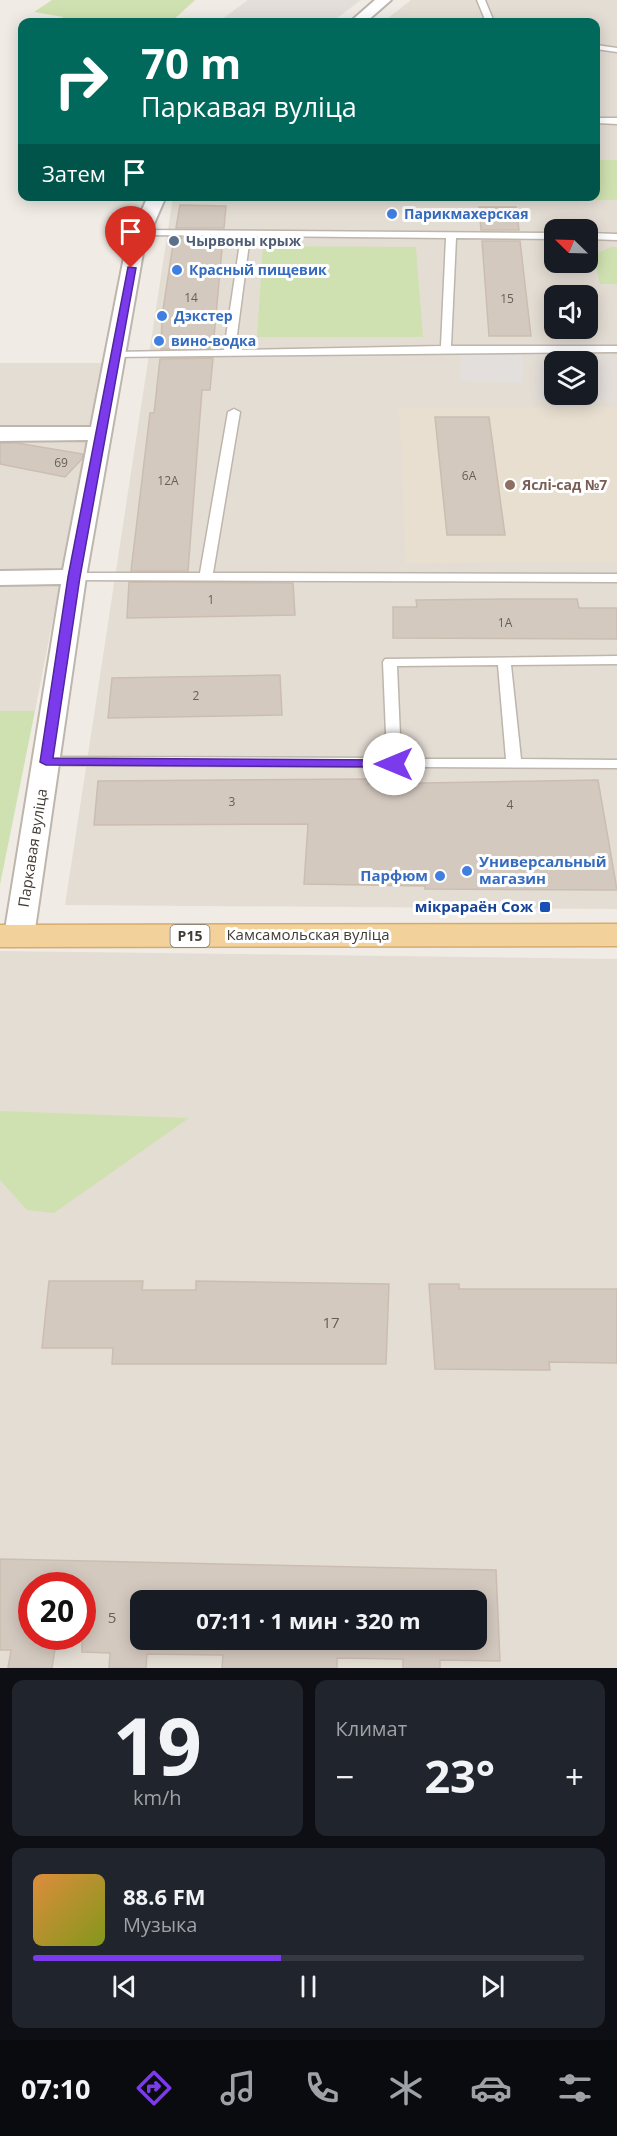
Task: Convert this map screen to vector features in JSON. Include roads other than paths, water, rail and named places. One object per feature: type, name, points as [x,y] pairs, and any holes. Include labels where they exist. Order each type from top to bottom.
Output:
[{"type":"main road","name":"Камсамольская вуліца","points":[[10,936],[617,935]]},
{"type":"street","points":[[362,18],[384,0]]},
{"type":"street","name":"Паркавая вуліца","points":[[10,936],[46,762],[74,577],[135,247],[155,201]]},
{"type":"street","points":[[0,434],[101,434]]},
{"type":"street","points":[[0,578],[74,577]]},
{"type":"lane","points":[[482,0],[489,18]]},
{"type":"lane","points":[[600,48],[617,50]]},
{"type":"lane","points":[[600,121],[617,121]]},
{"type":"lane","points":[[142,232],[544,236]]},
{"type":"lane","points":[[229,352],[246,233]]},
{"type":"lane","points":[[446,349],[451,235]]},
{"type":"lane","points":[[598,236],[617,237]]},
{"type":"lane","points":[[115,356],[229,352],[617,349]]},
{"type":"lane","points":[[206,578],[234,412]]},
{"type":"lane","points":[[74,577],[617,578]]},
{"type":"lane","points":[[394,764],[390,662],[617,660]]},
{"type":"lane","points":[[504,661],[514,764]]},
{"type":"lane","points":[[46,762],[617,764]]},
{"type":"place","name":"Парикмахерская","points":[[392,214]]},
{"type":"place","name":"Чырвоны крыж","points":[[174,241]]},
{"type":"place","name":"Красный пищевик","points":[[177,270]]},
{"type":"place","name":"Дэкстер","points":[[162,316]]},
{"type":"place","name":"вино-водка","points":[[159,341]]},
{"type":"place","name":"Яслі-сад №7","points":[[510,485]]},
{"type":"place","name":"Универсальный магазин","points":[[467,871]]},
{"type":"place","name":"Парфюм","points":[[440,876]]},
{"type":"place","name":"мікрараён Сож","points":[[545,907]]}]
